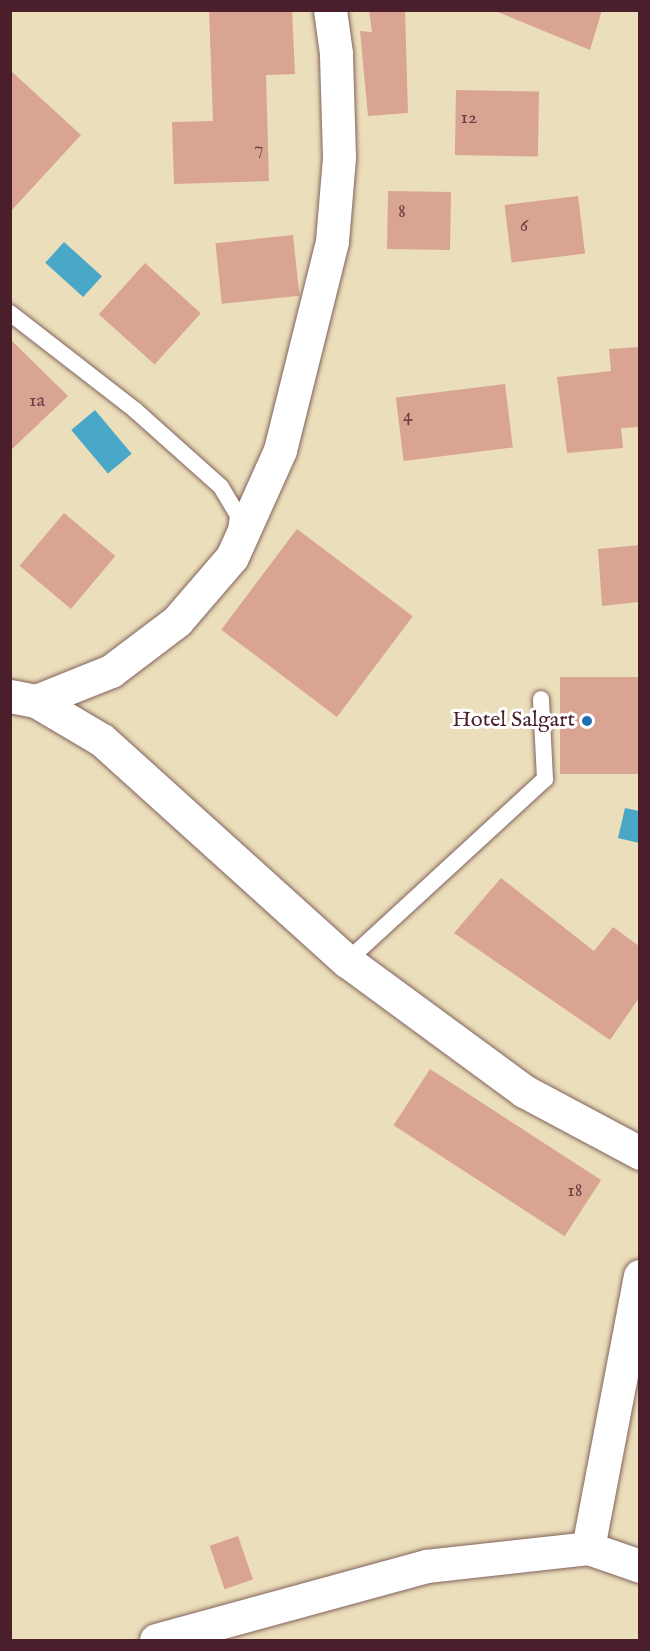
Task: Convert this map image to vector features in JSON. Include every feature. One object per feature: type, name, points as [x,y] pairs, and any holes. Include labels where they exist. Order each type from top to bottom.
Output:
[{"type":"street","points":[[23,698],[111,671],[177,621],[232,556],[280,450],[332,241],[339,157],[336,53],[330,10]]},
{"type":"street","points":[[23,698],[102,740],[348,962],[524,1091],[639,1153]]},
{"type":"street","points":[[588,1548],[639,1276]]},
{"type":"street","points":[[156,1641],[426,1566],[588,1548],[639,1566]]},
{"type":"lane","points":[[10,313],[135,410],[221,487],[238,515],[232,556]]},
{"type":"lane","points":[[348,962],[545,779],[541,699]]},
{"type":"water","points":[[64,242],[102,276],[83,297],[45,263]]},
{"type":"water","points":[[95,410],[132,454],[108,474],[71,430]]},
{"type":"water","points":[[625,808],[639,811],[639,843],[618,838]]},
{"type":"building","points":[[209,10],[292,10],[295,74],[266,75],[269,181],[174,184],[172,122],[213,121]]},
{"type":"building","points":[[369,10],[405,10],[408,113],[368,116],[360,31],[372,32]]},
{"type":"building","points":[[493,10],[602,10],[590,50]]},
{"type":"building","points":[[10,70],[81,135],[10,212]]},
{"type":"building","points":[[456,90],[539,91],[538,156],[455,155]]},
{"type":"building","points":[[388,191],[451,192],[450,250],[387,249]]},
{"type":"building","points":[[578,196],[585,254],[512,263],[505,205]]},
{"type":"building","points":[[293,235],[299,296],[222,304],[215,243]]},
{"type":"building","points":[[145,263],[201,313],[155,364],[99,314]]},
{"type":"building","points":[[10,339],[68,396],[10,451]]},
{"type":"building","points":[[639,347],[639,427],[621,428],[623,448],[567,453],[557,377],[611,371],[609,349]]},
{"type":"building","points":[[505,384],[513,448],[404,461],[396,397]]},
{"type":"building","points":[[64,513],[115,556],[71,609],[20,566]]},
{"type":"building","points":[[297,529],[413,616],[337,717],[221,630]]},
{"type":"building","points":[[639,545],[639,602],[602,606],[598,549]]},
{"type":"building","points":[[560,677],[639,677],[639,774],[560,774]]},
{"type":"building","points":[[501,878],[594,951],[613,927],[639,946],[639,998],[610,1040],[454,933]]},
{"type":"building","points":[[430,1069],[601,1180],[565,1236],[394,1125]]},
{"type":"building","points":[[238,1536],[253,1579],[225,1589],[210,1546]]},
{"type":"place","name":"Hotel Salgart","points":[[587,721]]}]
